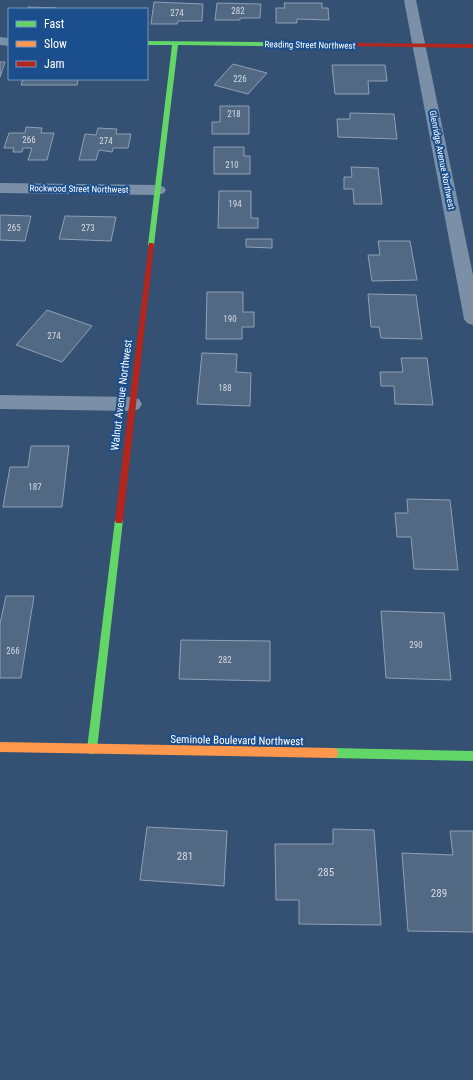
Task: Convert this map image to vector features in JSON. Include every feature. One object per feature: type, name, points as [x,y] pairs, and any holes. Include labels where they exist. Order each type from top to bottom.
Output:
[{"type":"street","name":"Glenridge Avenue Northwest","points":[[410,0],[473,319]]},
{"type":"street","name":"Reading Street Northwest","points":[[148,43],[473,46]]},
{"type":"street","name":"Walnut Avenue Northwest","points":[[92,749],[175,43]]},
{"type":"street","name":"Rockwood Street Northwest","points":[[0,188],[158,190]]},
{"type":"street","points":[[0,402],[132,404]]},
{"type":"street","name":"Seminole Boulevard Northwest","points":[[0,747],[473,756]]},
{"type":"building","points":[[154,2],[203,4],[202,21],[178,21],[177,24],[151,24]]},
{"type":"building","points":[[217,3],[261,4],[260,18],[215,20]]},
{"type":"building","points":[[284,3],[322,3],[322,8],[328,8],[329,20],[297,19],[297,23],[276,23],[276,8],[285,8]]},
{"type":"building","points":[[28,7],[56,8],[28,8]]},
{"type":"building","points":[[0,62],[5,62],[0,77]]},
{"type":"building","points":[[233,64],[267,73],[248,94],[214,85]]},
{"type":"building","points":[[332,65],[385,65],[387,81],[368,81],[369,94],[335,94]]},
{"type":"building","points":[[23,80],[78,80],[77,85],[21,85]]},
{"type":"building","points":[[220,106],[249,106],[249,134],[212,134],[212,122],[220,122]]},
{"type":"building","points":[[350,113],[394,114],[397,139],[338,137],[337,119],[350,119]]},
{"type":"building","points":[[26,127],[42,128],[41,133],[54,133],[47,160],[28,160],[32,148],[23,148],[22,152],[13,152],[14,148],[4,148],[9,133],[25,133]]},
{"type":"building","points":[[98,128],[117,129],[116,134],[131,134],[128,148],[113,148],[112,152],[99,150],[96,160],[79,160],[85,134],[96,135]]},
{"type":"building","points":[[214,147],[244,147],[244,156],[250,156],[250,174],[214,174]]},
{"type":"building","points":[[351,167],[378,168],[382,204],[354,204],[353,189],[344,189],[344,177],[352,177]]},
{"type":"building","points":[[219,191],[251,191],[251,218],[258,218],[258,228],[218,228]]},
{"type":"building","points":[[0,215],[31,216],[25,241],[0,240]]},
{"type":"building","points":[[65,216],[116,217],[111,241],[59,239]]},
{"type":"building","points":[[246,239],[272,239],[272,248],[246,247]]},
{"type":"building","points":[[378,241],[410,241],[417,280],[372,281],[368,255],[380,255]]},
{"type":"building","points":[[207,292],[243,292],[243,312],[254,312],[254,327],[242,327],[242,339],[206,339]]},
{"type":"building","points":[[368,294],[416,295],[422,339],[381,338],[379,327],[371,327]]},
{"type":"building","points":[[47,310],[92,326],[62,362],[16,345]]},
{"type":"building","points":[[202,353],[237,354],[236,372],[251,373],[250,406],[197,404]]},
{"type":"building","points":[[401,358],[427,358],[433,405],[395,404],[394,386],[381,386],[380,372],[403,372]]},
{"type":"building","points":[[31,446],[69,446],[62,507],[3,507],[10,467],[28,467]]},
{"type":"building","points":[[407,499],[450,500],[458,570],[414,569],[411,537],[397,537],[395,513],[408,513]]},
{"type":"building","points":[[6,596],[34,596],[21,678],[0,678],[0,624]]},
{"type":"building","points":[[381,611],[444,613],[451,680],[386,678]]},
{"type":"building","points":[[181,640],[270,641],[270,681],[179,679]]},
{"type":"building","points":[[147,827],[227,831],[224,886],[140,880]]},
{"type":"building","points":[[333,829],[374,830],[381,925],[299,924],[299,900],[276,900],[275,844],[333,844]]},
{"type":"building","points":[[450,831],[473,831],[473,932],[408,931],[402,853],[453,855]]},
{"type":"traffic: fast","points":[[148,43],[345,45]]},
{"type":"traffic: fast","points":[[151,245],[175,43]]},
{"type":"traffic: fast","points":[[92,749],[119,520]]},
{"type":"traffic: fast","points":[[333,753],[473,756]]},
{"type":"traffic: slow","points":[[0,747],[333,753]]},
{"type":"traffic: jam","points":[[345,45],[473,46]]},
{"type":"traffic: jam","points":[[119,520],[151,245]]}]
